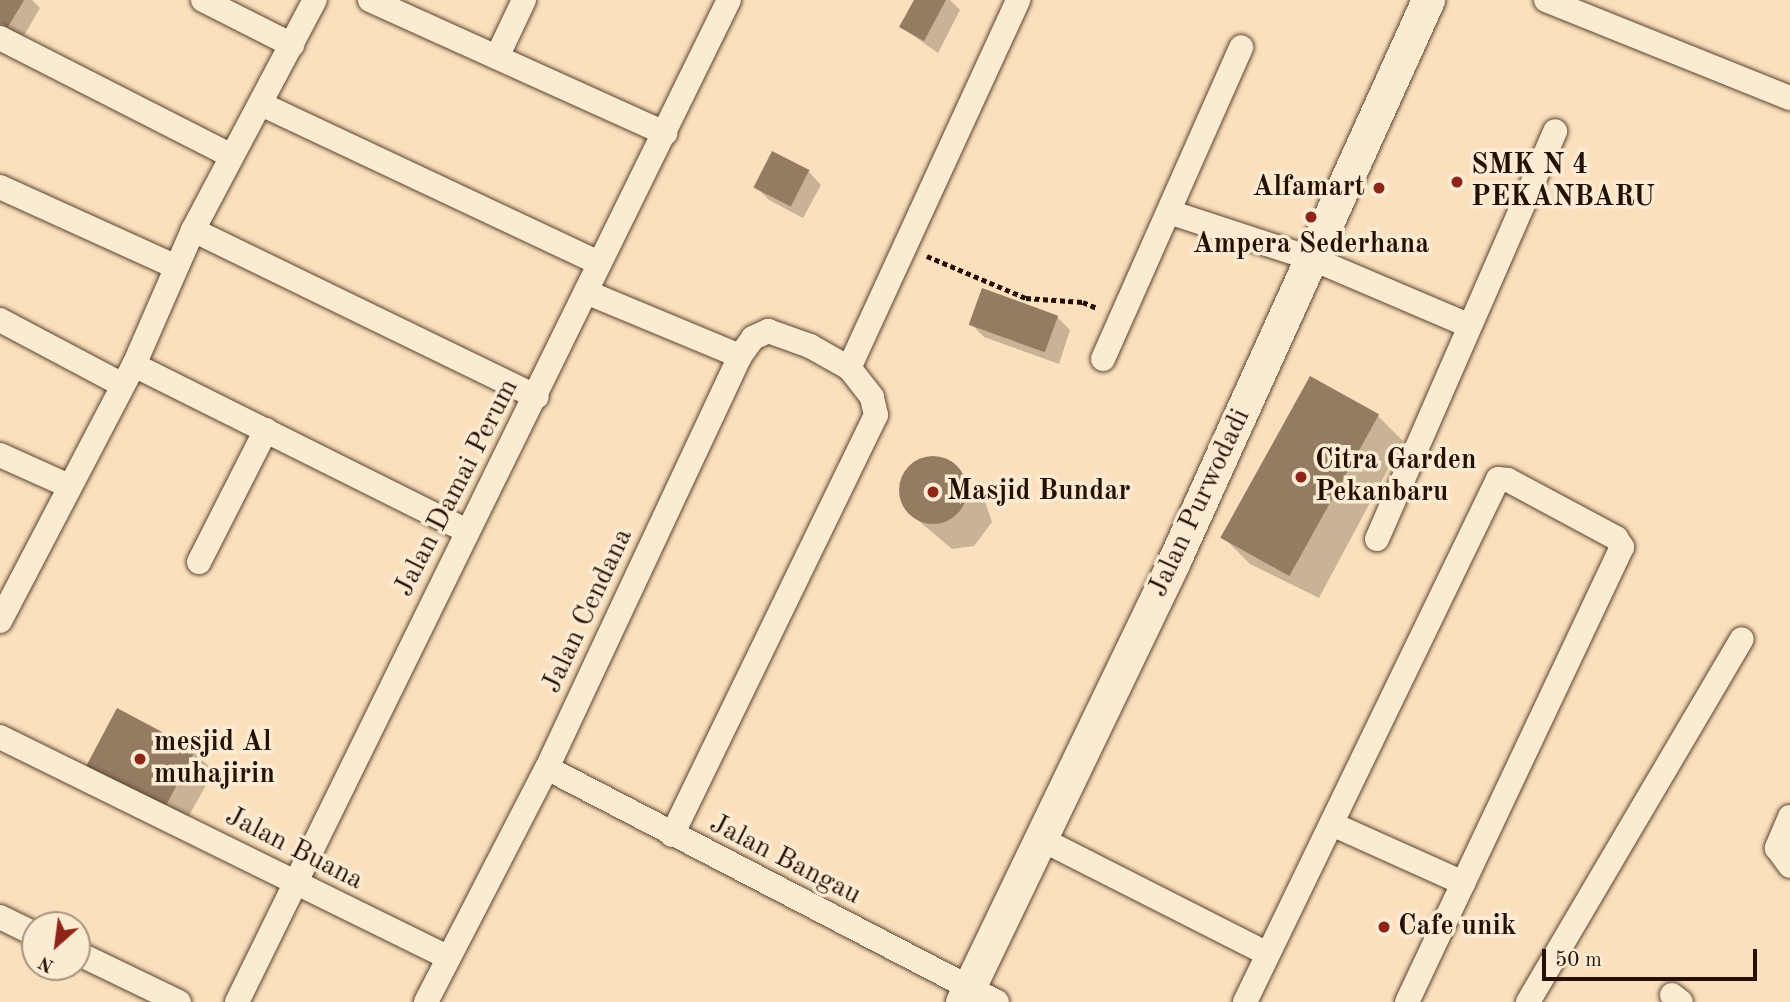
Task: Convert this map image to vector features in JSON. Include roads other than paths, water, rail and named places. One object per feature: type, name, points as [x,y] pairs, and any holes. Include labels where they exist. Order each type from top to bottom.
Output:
[{"type":"street","points":[[203,0],[292,44]]},
{"type":"street","points":[[2,609],[128,375],[193,230],[232,156],[263,106],[315,0]]},
{"type":"street","points":[[370,0],[665,133]]},
{"type":"street","points":[[497,57],[524,0]]},
{"type":"street","name":"Jalan Damai Perum","points":[[237,1002],[467,531],[537,397],[599,263],[729,0]]},
{"type":"street","points":[[672,835],[876,415],[872,397],[849,368],[907,247],[1018,0]]},
{"type":"street","name":"Jalan Purwodadi","points":[[976,998],[1041,839],[1313,259],[1428,0]]},
{"type":"street","points":[[1546,0],[1790,98]]},
{"type":"street","points":[[0,38],[232,156]]},
{"type":"street","points":[[1103,359],[1241,47]]},
{"type":"street","points":[[263,106],[599,263]]},
{"type":"street","points":[[1377,539],[1468,325],[1555,131]]},
{"type":"street","points":[[0,187],[176,267]]},
{"type":"street","points":[[1169,212],[1313,259],[1468,325]]},
{"type":"street","points":[[193,230],[537,397]]},
{"type":"street","points":[[586,292],[740,356]]},
{"type":"street","points":[[0,320],[267,430],[467,531]]},
{"type":"street","name":"Jalan Cendana","points":[[426,1002],[547,768],[740,356],[753,338],[768,331],[810,346],[849,368]]},
{"type":"street","points":[[198,562],[267,430]]},
{"type":"street","points":[[0,455],[69,486]]},
{"type":"street","points":[[1245,1002],[1498,479],[1508,480],[1616,538],[1622,547],[1407,1002]]},
{"type":"street","points":[[1528,1002],[1742,639]]},
{"type":"street","name":"Jalan Buana","points":[[0,737],[448,957]]},
{"type":"street","name":"Jalan Bangau","points":[[547,768],[976,998]]},
{"type":"street","points":[[1790,817],[1777,848],[1790,866]]},
{"type":"street","points":[[1332,824],[1463,883]]},
{"type":"street","points":[[1041,839],[1268,954]]},
{"type":"street","points":[[0,917],[21,927]]},
{"type":"street","points":[[91,960],[179,1002]]},
{"type":"place","name":"SMK N 4 PEKANBARU","points":[[1457,182]]},
{"type":"place","name":"Alfamart","points":[[1379,188]]},
{"type":"place","name":"Ampera Sederhana","points":[[1311,217]]},
{"type":"place","name":"Citra Garden Pekanbaru","points":[[1301,477]]},
{"type":"place","name":"Masjid Bundar","points":[[933,492]]},
{"type":"place","name":"mesjid Al muhajirin","points":[[140,759]]},
{"type":"place","name":"Cafe unik","points":[[1384,927]]}]
